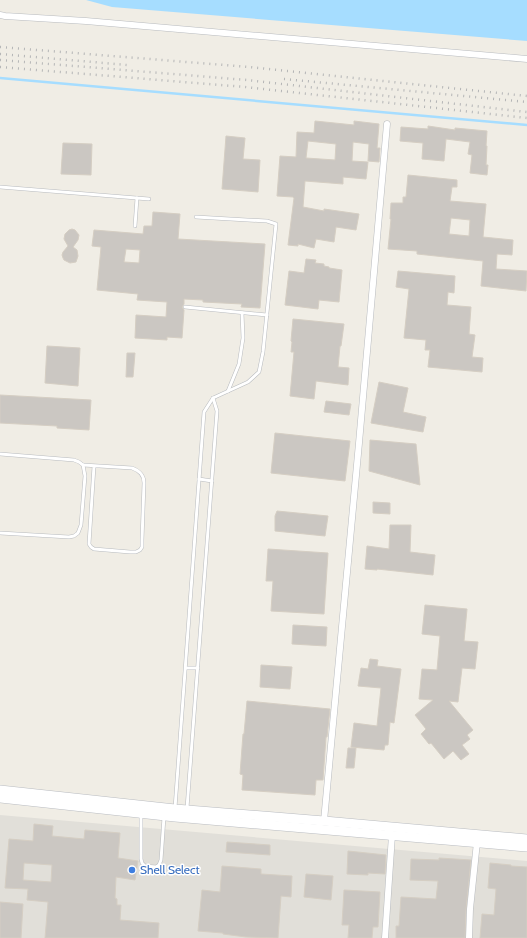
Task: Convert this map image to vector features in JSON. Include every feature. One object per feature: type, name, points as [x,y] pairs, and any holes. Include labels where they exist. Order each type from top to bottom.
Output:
[{"type":"main road","points":[[0,790],[175,813],[527,839]]},
{"type":"main road","points":[[0,798],[164,816],[175,813]]},
{"type":"main road","points":[[323,825],[392,835],[527,847]]},
{"type":"street","points":[[0,15],[527,59]]},
{"type":"street","points":[[323,825],[387,124]]},
{"type":"street","points":[[385,938],[392,835]]},
{"type":"street","points":[[469,938],[470,909],[478,842]]},
{"type":"lane","points":[[0,187],[149,199]]},
{"type":"lane","points":[[135,226],[137,198]]},
{"type":"lane","points":[[175,813],[204,412],[213,398],[248,382],[259,372],[263,352],[276,224],[267,221],[196,217]]},
{"type":"lane","points":[[185,307],[267,315]]},
{"type":"lane","points":[[228,391],[239,364],[243,338],[242,313]]},
{"type":"lane","points":[[187,814],[218,411],[213,398]]},
{"type":"lane","points":[[0,454],[74,460],[83,465],[132,468],[136,470],[143,475],[144,478],[142,547],[140,550],[130,552],[94,549],[91,547],[94,466]]},
{"type":"lane","points":[[0,533],[69,537],[78,533],[82,518],[84,476],[83,465]]},
{"type":"lane","points":[[199,480],[212,481]]},
{"type":"lane","points":[[186,668],[198,668]]},
{"type":"lane","points":[[141,813],[141,859],[145,866],[156,867],[159,865],[161,860],[164,816]]},
{"type":"shaded area","points":[[0,815],[527,861],[527,938],[0,938]]},
{"type":"water","points":[[86,0],[527,0],[527,41],[112,7]]},
{"type":"building","points":[[315,121],[354,125],[354,121],[379,124],[377,148],[380,148],[379,162],[368,161],[369,144],[353,142],[352,161],[368,162],[366,179],[343,177],[343,184],[305,181],[303,207],[324,211],[324,209],[359,214],[356,230],[336,227],[334,242],[316,239],[314,248],[298,244],[298,246],[288,245],[294,198],[277,196],[280,156],[296,157],[297,132],[314,133]],"holes":[[[308,141],[336,144],[335,160],[306,158]]]},
{"type":"building","points":[[428,126],[455,130],[455,128],[487,131],[487,175],[470,173],[472,155],[468,154],[470,142],[446,139],[444,161],[422,159],[423,143],[400,141],[401,127],[428,129]]},
{"type":"building","points":[[226,136],[245,138],[243,159],[260,160],[258,192],[222,189]]},
{"type":"building","points":[[63,143],[92,144],[91,175],[61,174]]},
{"type":"building","points":[[408,175],[457,180],[457,187],[452,187],[450,201],[486,204],[483,237],[513,240],[512,255],[497,254],[496,269],[527,271],[526,291],[481,286],[483,261],[417,254],[417,251],[388,249],[391,203],[403,203],[403,197],[406,197]],"holes":[[[451,218],[470,220],[469,236],[449,234]]]},
{"type":"building","points":[[153,212],[180,214],[178,239],[265,244],[260,308],[241,307],[242,304],[203,302],[203,300],[184,299],[184,304],[182,307],[184,310],[182,338],[167,337],[167,340],[135,338],[136,315],[166,317],[167,302],[137,300],[138,294],[97,290],[101,247],[92,246],[94,230],[143,234],[144,226],[152,226]],"holes":[[[126,249],[140,250],[139,263],[124,262]]]},
{"type":"building","points":[[72,229],[79,235],[78,240],[73,247],[77,250],[78,256],[76,262],[70,263],[64,260],[62,255],[68,246],[64,239],[65,234]]},
{"type":"building","points":[[306,259],[316,260],[315,263],[324,264],[324,266],[329,268],[342,270],[339,302],[319,300],[318,309],[285,305],[289,271],[304,273]]},
{"type":"building","points":[[398,271],[455,276],[454,293],[448,292],[447,305],[471,307],[469,334],[475,335],[472,357],[483,358],[482,372],[428,367],[430,350],[425,350],[426,340],[404,338],[409,289],[396,287]]},
{"type":"building","points":[[293,319],[344,324],[338,367],[349,368],[348,385],[316,381],[314,399],[290,396],[294,352],[291,352]]},
{"type":"building","points":[[47,346],[80,348],[78,386],[45,383]]},
{"type":"building","points":[[127,353],[135,353],[133,377],[126,377]]},
{"type":"building","points":[[379,382],[408,388],[403,412],[426,417],[423,432],[371,423]]},
{"type":"building","points":[[0,395],[91,400],[89,430],[57,428],[57,426],[0,423]]},
{"type":"building","points":[[326,401],[351,404],[349,415],[324,412]]},
{"type":"building","points":[[275,433],[350,441],[345,481],[271,473]]},
{"type":"building","points":[[370,440],[416,444],[420,485],[369,471]]},
{"type":"building","points":[[373,502],[390,503],[390,514],[373,513]]},
{"type":"building","points":[[277,511],[328,516],[325,536],[275,531],[275,516]]},
{"type":"building","points":[[390,525],[411,525],[410,552],[435,555],[433,575],[365,569],[367,546],[389,549]]},
{"type":"building","points":[[268,549],[328,553],[324,614],[271,611],[273,581],[266,581]]},
{"type":"building","points":[[425,605],[467,609],[464,641],[478,642],[475,669],[462,668],[458,702],[449,701],[473,730],[467,735],[470,739],[462,745],[469,754],[461,760],[453,751],[444,759],[431,743],[429,744],[421,734],[426,729],[415,715],[433,700],[419,699],[422,669],[437,670],[440,636],[422,634]]},
{"type":"building","points":[[293,625],[327,627],[326,646],[292,644]]},
{"type":"building","points":[[370,659],[378,660],[377,666],[401,669],[394,723],[390,722],[388,745],[385,745],[384,750],[351,747],[354,723],[377,726],[381,688],[358,686],[361,668],[368,669]]},
{"type":"building","points":[[261,665],[292,667],[290,689],[260,687]]},
{"type":"building","points":[[247,701],[330,709],[326,737],[323,780],[316,780],[315,795],[242,790],[243,775],[240,774]]},
{"type":"building","points":[[348,748],[356,748],[354,768],[346,768]]},
{"type":"building","points":[[34,824],[53,826],[52,836],[84,839],[85,830],[120,833],[118,858],[138,861],[135,880],[116,877],[115,898],[117,899],[117,905],[121,905],[120,920],[159,923],[158,938],[45,938],[48,902],[27,900],[28,889],[5,888],[9,839],[33,841]],"holes":[[[24,863],[52,865],[51,882],[23,880]]]},
{"type":"building","points":[[227,842],[270,845],[270,855],[226,852]]},
{"type":"building","points":[[348,851],[386,855],[385,874],[347,874]]},
{"type":"building","points":[[439,858],[471,860],[466,909],[465,938],[396,938],[396,926],[399,926],[401,897],[436,899],[438,881],[410,880],[411,859],[439,860]]},
{"type":"building","points":[[490,863],[527,867],[527,938],[480,938],[482,914],[494,915],[496,889],[488,888]]},
{"type":"building","points":[[222,866],[261,869],[261,874],[292,876],[291,897],[281,896],[278,938],[246,937],[198,931],[202,890],[220,892]]},
{"type":"building","points":[[306,874],[333,876],[331,900],[304,897]]},
{"type":"building","points":[[344,890],[380,892],[378,927],[373,927],[372,938],[348,938],[349,925],[342,925]]},
{"type":"building","points":[[0,902],[23,904],[21,938],[0,938]]},
{"type":"waterway","points":[[0,78],[527,125]]},
{"type":"railway","points":[[0,47],[249,67],[527,96]]},
{"type":"railway","points":[[0,54],[127,65]]},
{"type":"railway","points":[[0,60],[247,80],[527,112]]},
{"type":"railway","points":[[0,67],[245,87],[527,118]]},
{"type":"railway","points":[[284,79],[527,102]]},
{"type":"place","name":"Shell Select","points":[[132,870]]}]
